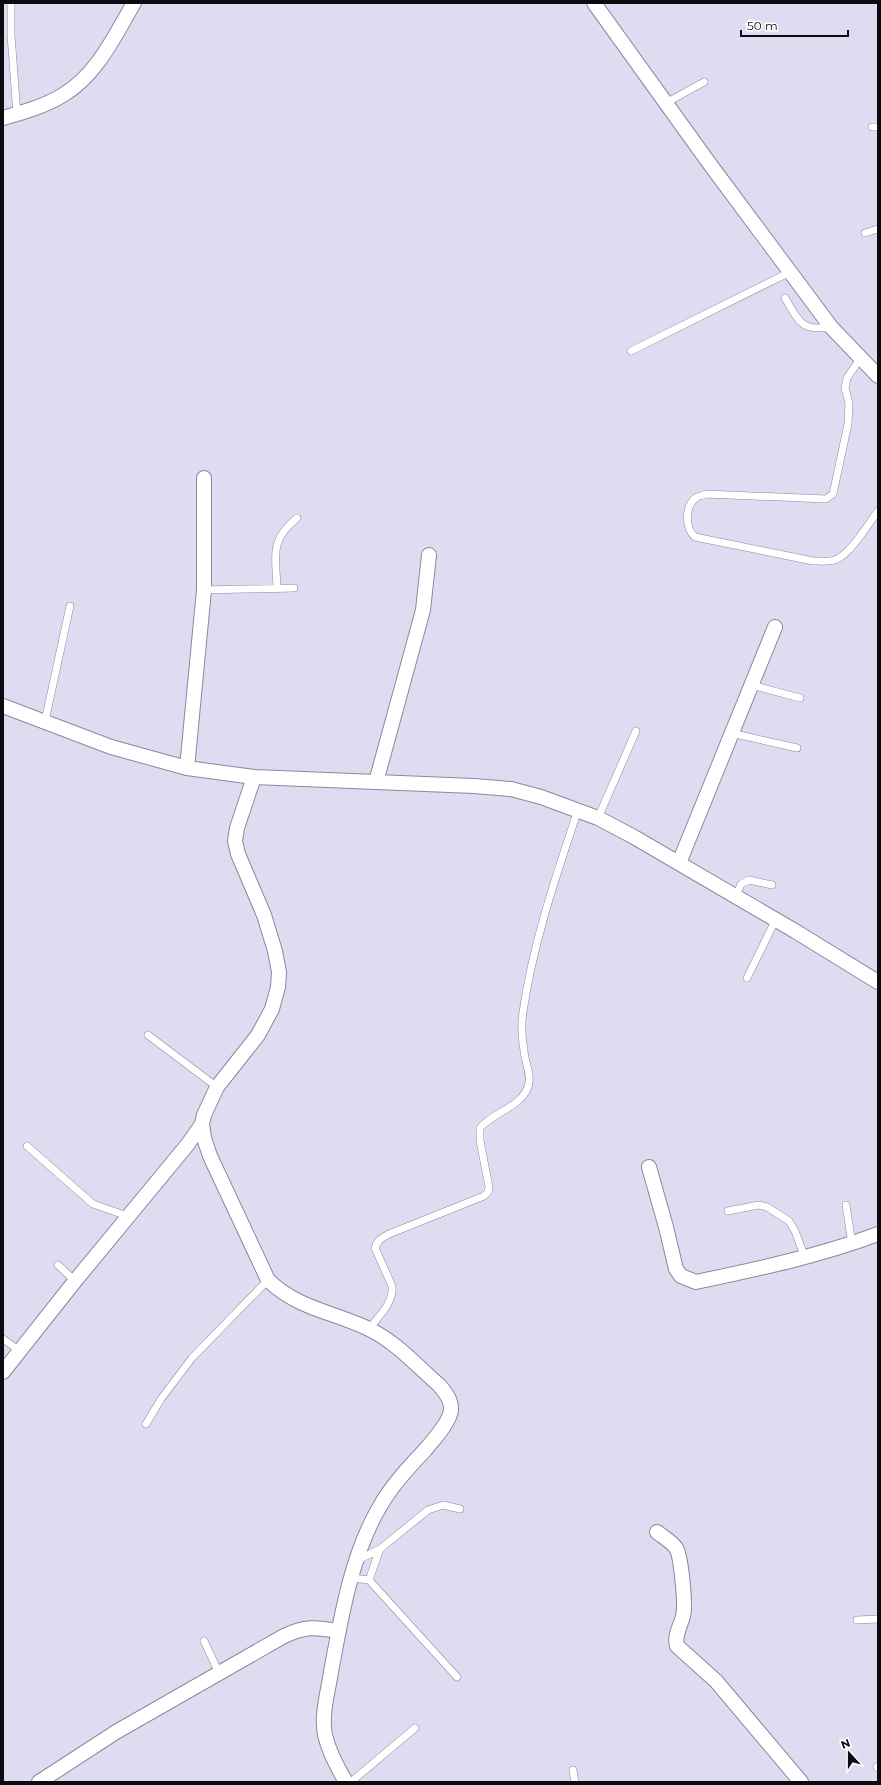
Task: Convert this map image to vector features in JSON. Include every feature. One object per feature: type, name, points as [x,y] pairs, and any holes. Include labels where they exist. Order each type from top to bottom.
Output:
[{"type":"street","points":[[3,118],[37,108],[64,95],[83,79],[99,62],[134,3]]},
{"type":"street","points":[[594,3],[830,327],[878,376]]},
{"type":"street","points":[[187,768],[204,590],[204,478]]},
{"type":"street","points":[[376,782],[423,610],[429,554]]},
{"type":"street","points":[[679,863],[750,685],[775,627]]},
{"type":"street","points":[[3,706],[111,747],[187,768],[254,777],[511,789],[541,797],[598,818],[776,919],[878,982]]},
{"type":"street","points":[[5,1365],[20,1351],[188,1144],[202,1124],[217,1087],[258,1035],[272,1009],[278,987],[279,972],[275,951],[264,915],[238,854],[235,841],[237,828],[254,777]]},
{"type":"street","points":[[202,1124],[204,1138],[210,1156],[268,1280],[278,1290],[303,1305],[369,1329],[384,1338],[438,1385],[447,1394],[451,1405],[450,1416],[441,1432],[397,1481],[379,1507],[366,1532],[356,1562],[338,1631],[325,1707],[325,1734],[334,1761],[346,1782]]},
{"type":"street","points":[[649,1167],[676,1269],[681,1276],[696,1282],[805,1258],[852,1244],[878,1234]]},
{"type":"street","points":[[657,1532],[677,1549],[681,1560],[684,1613],[677,1633],[677,1646],[716,1681],[801,1782]]},
{"type":"street","points":[[39,1782],[116,1732],[294,1631],[308,1627],[319,1627],[338,1631]]},
{"type":"lane","points":[[11,3],[11,35],[17,114]]},
{"type":"lane","points":[[666,103],[704,82]]},
{"type":"lane","points":[[865,233],[878,229]]},
{"type":"lane","points":[[631,351],[790,272]]},
{"type":"lane","points":[[785,298],[799,320],[807,327],[816,330],[830,327]]},
{"type":"lane","points":[[860,359],[847,378],[845,388],[849,403],[848,424],[833,494],[826,499],[706,494],[696,497],[690,505],[687,516],[689,532],[695,537],[813,561],[833,561],[842,557],[878,511]]},
{"type":"lane","points":[[277,588],[275,547],[281,533],[298,518]]},
{"type":"lane","points":[[204,590],[294,588]]},
{"type":"lane","points":[[45,721],[70,606]]},
{"type":"lane","points":[[750,685],[800,698]]},
{"type":"lane","points":[[598,818],[636,731]]},
{"type":"lane","points":[[731,733],[797,748]]},
{"type":"lane","points":[[369,1329],[391,1300],[393,1293],[392,1286],[375,1248],[376,1243],[381,1238],[389,1234],[469,1203],[484,1196],[488,1192],[489,1187],[480,1142],[480,1128],[523,1095],[528,1086],[529,1076],[524,1052],[522,1013],[537,942],[555,878],[578,810]]},
{"type":"lane","points":[[736,896],[741,884],[749,880],[772,885]]},
{"type":"lane","points":[[747,978],[776,919]]},
{"type":"lane","points":[[148,1035],[217,1087]]},
{"type":"lane","points":[[27,1146],[93,1204],[130,1217]]},
{"type":"lane","points":[[846,1204],[852,1244]]},
{"type":"lane","points":[[728,1212],[759,1205],[767,1207],[789,1221],[795,1231],[805,1258]]},
{"type":"lane","points":[[58,1265],[76,1281]]},
{"type":"lane","points":[[146,1424],[161,1399],[192,1358],[268,1280]]},
{"type":"lane","points":[[3,1339],[20,1351]]},
{"type":"lane","points":[[356,1562],[380,1549],[428,1510],[443,1505],[460,1509]]},
{"type":"lane","points":[[369,1580],[380,1549]]},
{"type":"lane","points":[[352,1578],[369,1580],[457,1677]]},
{"type":"lane","points":[[857,1620],[878,1619]]},
{"type":"lane","points":[[204,1641],[219,1673]]},
{"type":"lane","points":[[351,1782],[415,1728]]},
{"type":"lane","points":[[572,1770],[575,1782]]}]
